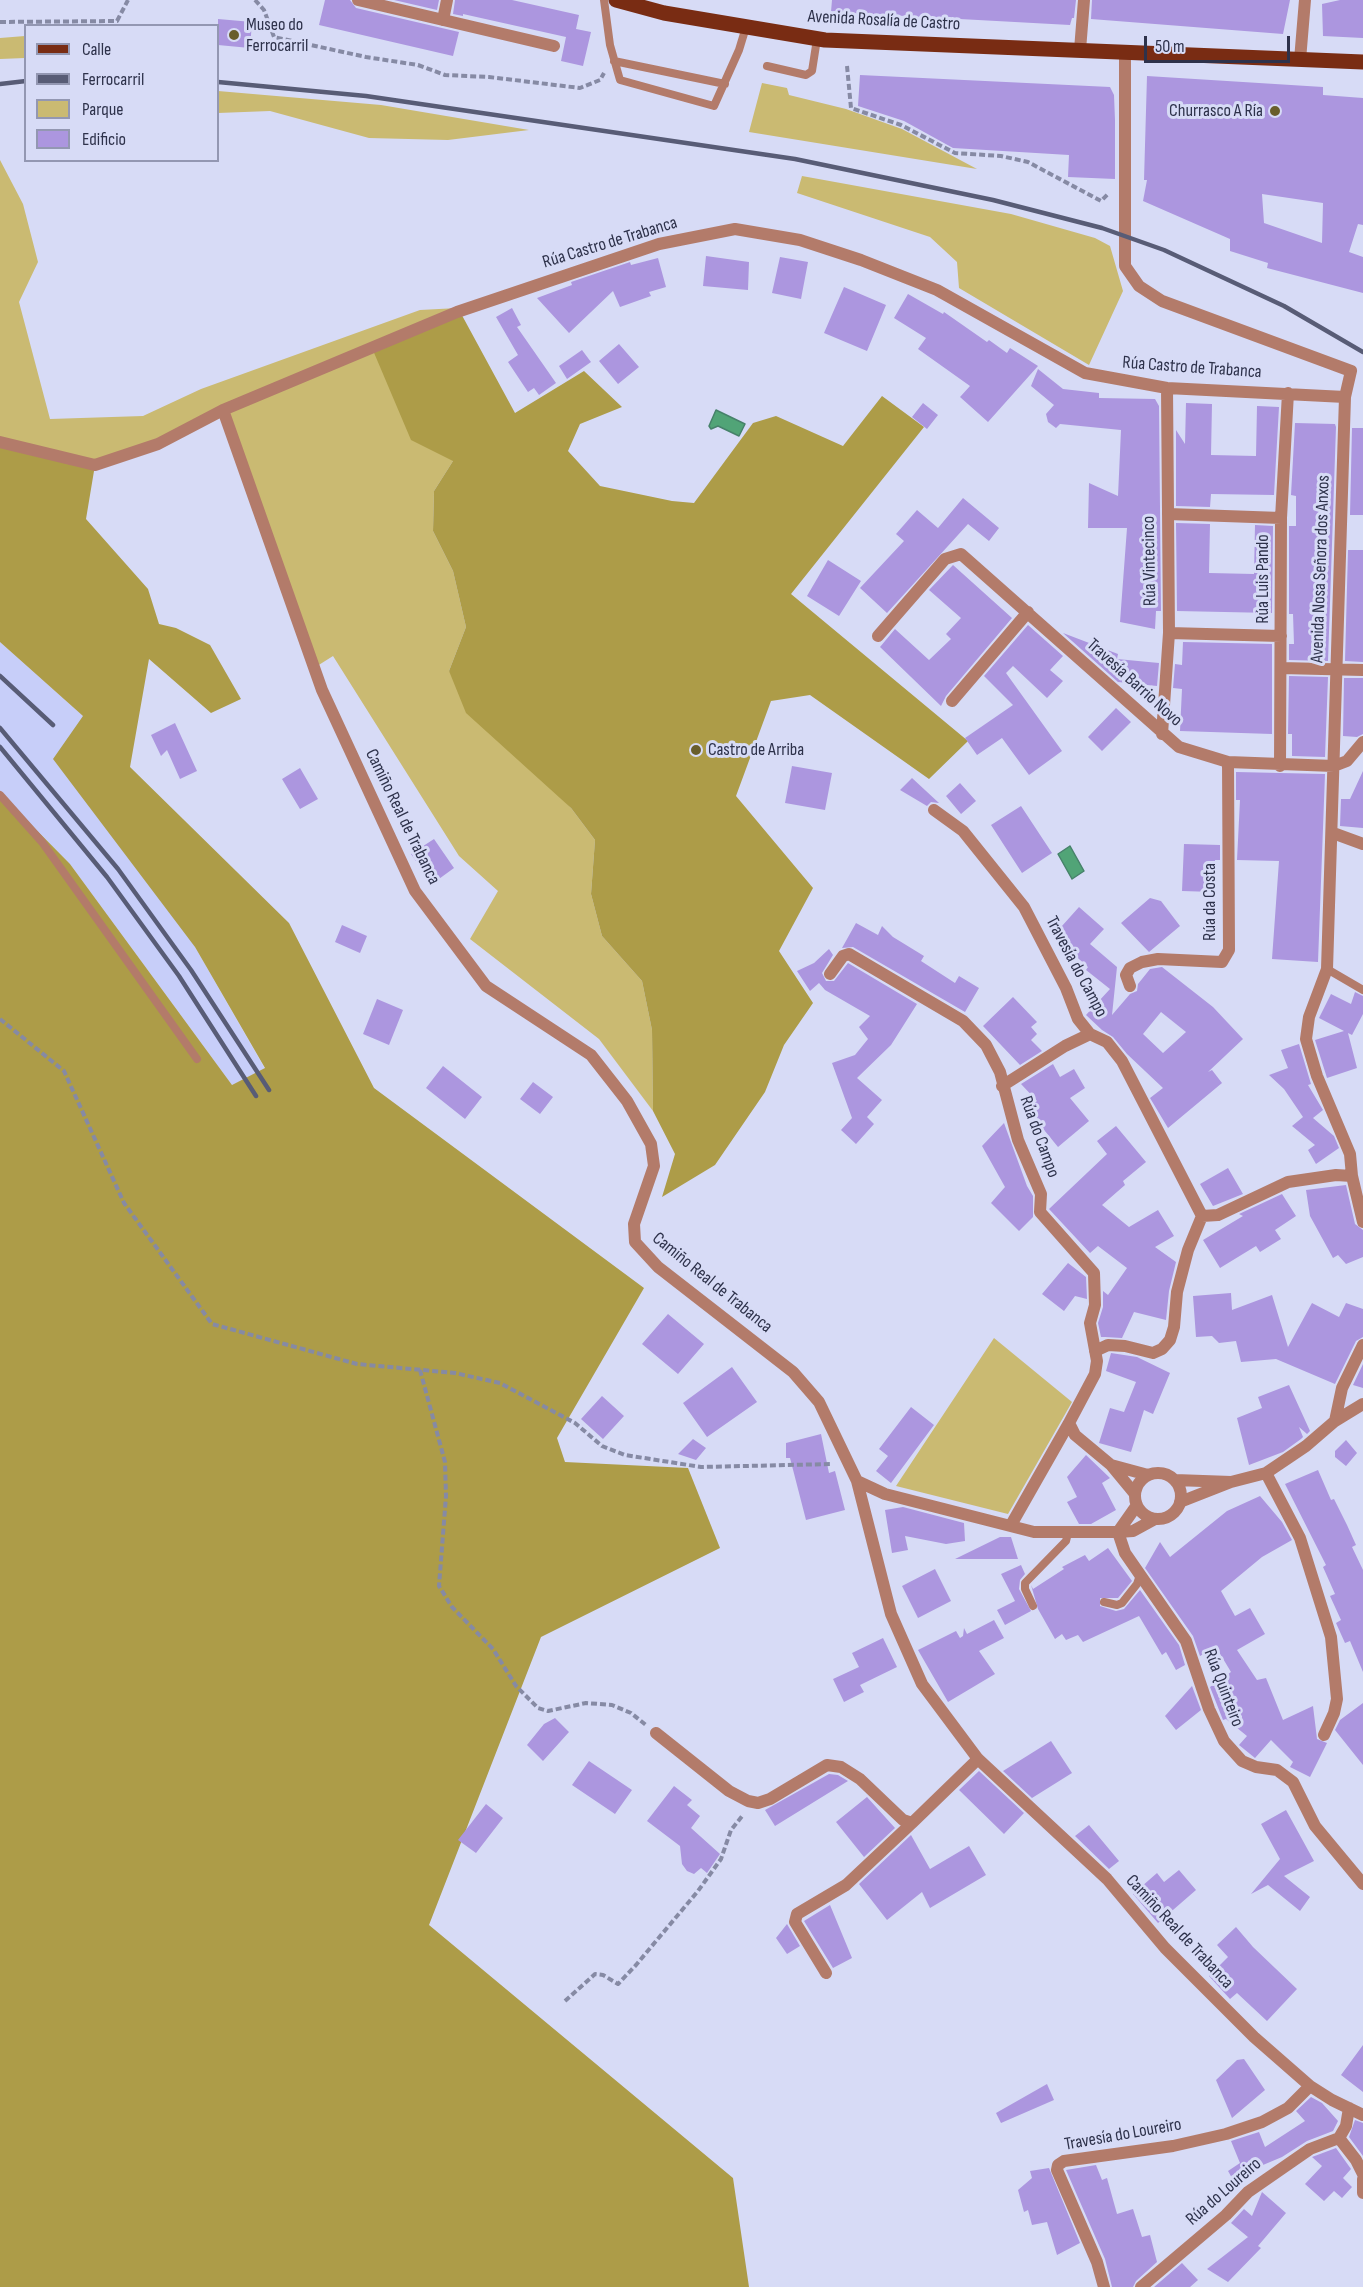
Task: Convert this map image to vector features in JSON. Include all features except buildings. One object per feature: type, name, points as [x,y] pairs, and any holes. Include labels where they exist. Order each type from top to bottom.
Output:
[{"type":"main road","name":"Avenida Rosalía de Castro","points":[[616,0],[664,13],[817,39],[1363,62]]},
{"type":"street","points":[[358,0],[554,46]]},
{"type":"street","points":[[443,20],[447,0]]},
{"type":"street","points":[[1080,50],[1084,0]]},
{"type":"street","points":[[1300,60],[1305,0]]},
{"type":"street","name":"Avenida Nosa Señora dos Anxos","points":[[1125,52],[1125,266],[1139,286],[1162,301],[1351,371],[1345,396],[1327,969],[1309,1017],[1306,1039],[1317,1076],[1350,1154],[1352,1176],[1363,1222]]},
{"type":"street","name":"Rúa Castro de Trabanca","points":[[0,441],[95,465],[158,444],[223,410],[457,312],[659,244],[735,229],[800,240],[861,260],[937,290],[1085,373],[1167,388],[1345,396]]},
{"type":"street","name":"Rúa Vintecinco","points":[[1162,734],[1169,633],[1167,388]]},
{"type":"street","name":"Rúa Luis Pando","points":[[1280,766],[1281,518],[1288,393]]},
{"type":"street","name":"Camiño Real de Trabanca","points":[[223,410],[322,690],[415,891],[486,986],[509,1004],[591,1055],[627,1101],[651,1144],[654,1166],[634,1224],[635,1242],[658,1267],[793,1372],[819,1402],[857,1481],[891,1614],[922,1684],[978,1759],[1107,1879],[1165,1948],[1254,2037],[1310,2086],[1363,2115]]},
{"type":"street","points":[[1168,514],[1281,518]]},
{"type":"street","name":"Travesía Barrio Novo","points":[[878,636],[945,559],[954,554],[961,554],[1179,747],[1228,762],[1280,766],[1334,766]]},
{"type":"street","points":[[952,701],[1028,612]]},
{"type":"street","points":[[1169,633],[1281,636]]},
{"type":"street","points":[[1281,668],[1363,670]]},
{"type":"street","points":[[1334,766],[1347,761],[1363,742]]},
{"type":"street","name":"Rúa da Costa","points":[[1130,986],[1126,975],[1130,968],[1142,962],[1158,959],[1222,962],[1229,950],[1228,762]]},
{"type":"street","name":"Travesía do Campo","points":[[934,810],[963,831],[1024,908],[1065,988],[1078,1019],[1090,1034],[1107,1042],[1122,1061],[1202,1216]]},
{"type":"street","points":[[1333,833],[1363,844]]},
{"type":"street","name":"Rúa do Campo","points":[[830,974],[843,956],[849,954],[963,1021],[986,1045],[1000,1072],[1018,1140],[1041,1194],[1040,1212],[1094,1273],[1095,1305],[1090,1323],[1095,1351],[1095,1374],[1011,1526]]},
{"type":"street","name":"Rúa do Campo","points":[[1002,1086],[1065,1046],[1090,1034]]},
{"type":"street","points":[[1095,1351],[1108,1345],[1125,1346],[1153,1353],[1162,1349],[1170,1340],[1174,1327],[1177,1292],[1188,1250],[1202,1216],[1218,1215],[1288,1182],[1336,1175],[1352,1176]]},
{"type":"street","points":[[1335,1420],[1342,1388],[1363,1346]]},
{"type":"street","points":[[1180,1502],[1231,1482],[1266,1473],[1306,1446],[1335,1420],[1363,1404]]},
{"type":"street","points":[[1069,1423],[1083,1443],[1111,1466],[1136,1499],[1141,1512],[1155,1519]]},
{"type":"street","points":[[1111,1466],[1148,1475],[1161,1473],[1175,1480],[1231,1482]]},
{"type":"street","points":[[1266,1473],[1300,1538],[1331,1637],[1336,1699],[1334,1713],[1324,1735]]},
{"type":"street","points":[[1118,1532],[1136,1499],[1139,1483],[1148,1475]]},
{"type":"street","points":[[857,1481],[885,1494],[1034,1532],[1068,1533],[1133,1531],[1155,1519],[1171,1515],[1180,1502],[1181,1494],[1175,1480]]},
{"type":"street","name":"Rúa Quinteiro","points":[[1118,1532],[1125,1553],[1186,1641],[1206,1694],[1209,1709],[1224,1741],[1242,1761],[1256,1767],[1277,1770],[1293,1782],[1315,1826],[1363,1884]]},
{"type":"street","points":[[656,1733],[729,1791],[758,1803],[770,1799],[827,1765],[842,1767],[860,1779],[903,1820],[912,1823]]},
{"type":"street","points":[[826,1973],[795,1922],[797,1914],[846,1886],[978,1759]]},
{"type":"street","name":"Travesía do Loureiro","points":[[1104,2287],[1097,2262],[1057,2170],[1058,2165],[1064,2161],[1142,2152],[1226,2134],[1262,2122],[1288,2108],[1310,2086]]},
{"type":"street","points":[[1348,2108],[1346,2126],[1339,2138],[1363,2174]]},
{"type":"street","name":"Rúa do Loureiro","points":[[1142,2287],[1226,2215],[1248,2192],[1310,2149],[1339,2138]]},
{"type":"street","points":[[1363,2179],[1363,2193]]},
{"type":"lane","points":[[604,0],[614,61],[620,80],[714,106],[725,84],[746,27]]},
{"type":"lane","points":[[767,66],[806,75],[812,71],[817,39]]},
{"type":"lane","points":[[614,61],[725,84]]},
{"type":"lane","points":[[0,795],[42,842],[197,1059]]},
{"type":"lane","points":[[1327,969],[1363,990]]},
{"type":"lane","points":[[1033,1606],[1025,1589],[1025,1583],[1066,1541],[1068,1533]]},
{"type":"lane","points":[[1104,1602],[1117,1605],[1122,1603],[1137,1584],[1140,1575]]},
{"type":"path","points":[[0,22],[117,21],[128,0]]},
{"type":"path","points":[[255,0],[264,10],[274,36],[366,57],[418,65],[445,75],[489,77],[580,88],[600,80],[614,61]]},
{"type":"path","points":[[847,66],[851,108],[901,125],[955,153],[1001,156],[1028,162],[1101,201],[1106,199],[1109,193]]},
{"type":"path","points":[[0,1019],[64,1071],[124,1203],[212,1324],[357,1364],[455,1373],[500,1383],[575,1423],[602,1446],[626,1455],[701,1467],[848,1464]]},
{"type":"path","points":[[420,1370],[445,1462],[446,1496],[439,1586],[452,1607],[493,1648],[516,1686],[538,1708],[548,1711],[585,1703],[612,1705],[631,1713],[656,1733]]},
{"type":"path","points":[[565,2001],[594,1974],[618,1984],[698,1891],[721,1859],[731,1830],[758,1803]]},
{"type":"shaded area","points":[[458,308],[515,413],[584,371],[622,407],[580,424],[568,451],[600,486],[672,501],[694,503],[753,423],[776,416],[843,446],[882,396],[924,427],[791,594],[968,741],[929,779],[810,695],[771,701],[736,796],[813,888],[779,951],[813,1003],[784,1045],[765,1092],[715,1165],[662,1197],[675,1154],[653,1111],[652,1030],[642,981],[602,936],[591,894],[595,840],[571,808],[466,713],[449,671],[466,627],[453,571],[433,531],[434,491],[453,461],[411,440],[372,348]]},
{"type":"shaded area","points":[[716,410],[745,424],[739,436],[718,426],[711,429],[709,426]]},
{"type":"shaded area","points":[[0,442],[95,465],[86,519],[148,589],[159,624],[176,628],[210,645],[241,699],[211,713],[149,659],[130,767],[289,923],[374,1088],[644,1288],[557,1438],[565,1462],[688,1468],[720,1548],[541,1637],[429,1925],[733,2178],[749,2287],[0,2287],[0,793],[70,864],[232,1085],[265,1068],[195,947],[53,759],[83,716],[0,642]]},
{"type":"shaded area","points":[[0,642],[83,716],[195,947],[265,1069],[232,1085],[70,864],[0,793]]},
{"type":"shaded area","points":[[1070,846],[1084,871],[1072,879],[1058,854]]},
{"type":"green space","points":[[24,36],[24,58],[0,59],[0,38]]},
{"type":"green space","points":[[762,83],[787,88],[789,95],[846,109],[902,129],[977,169],[749,132]]},
{"type":"green space","points":[[219,91],[381,105],[529,130],[448,140],[369,138],[270,111],[219,113]]},
{"type":"green space","points":[[0,160],[23,204],[38,262],[19,302],[50,419],[143,416],[201,389],[420,310],[458,308],[453,461],[434,491],[433,531],[453,571],[466,627],[449,671],[571,808],[595,840],[591,894],[602,936],[642,981],[652,1030],[653,1111],[599,1039],[470,939],[498,891],[459,856],[333,656],[314,668],[223,410],[95,465],[0,442]]},
{"type":"green space","points":[[802,176],[1011,214],[1095,238],[1110,246],[1123,291],[1089,365],[959,288],[957,262],[930,237],[797,193]]},
{"type":"green space","points":[[994,1338],[1072,1402],[1008,1514],[896,1486]]},
{"type":"railway","points":[[0,84],[24,81]]},
{"type":"railway","points":[[219,82],[366,96],[795,159],[993,200],[1102,228],[1164,250],[1284,306],[1363,352]]},
{"type":"railway","points":[[0,676],[53,725]]},
{"type":"railway","points":[[0,728],[118,869],[191,970],[269,1090]]},
{"type":"railway","points":[[0,747],[107,877],[179,976],[256,1096]]},
{"type":"place","name":"Museo do Ferrocarril","points":[[234,35]]},
{"type":"place","name":"Churrasco A Ría","points":[[1275,111]]},
{"type":"place","name":"Castro de Arriba","points":[[696,750]]}]
